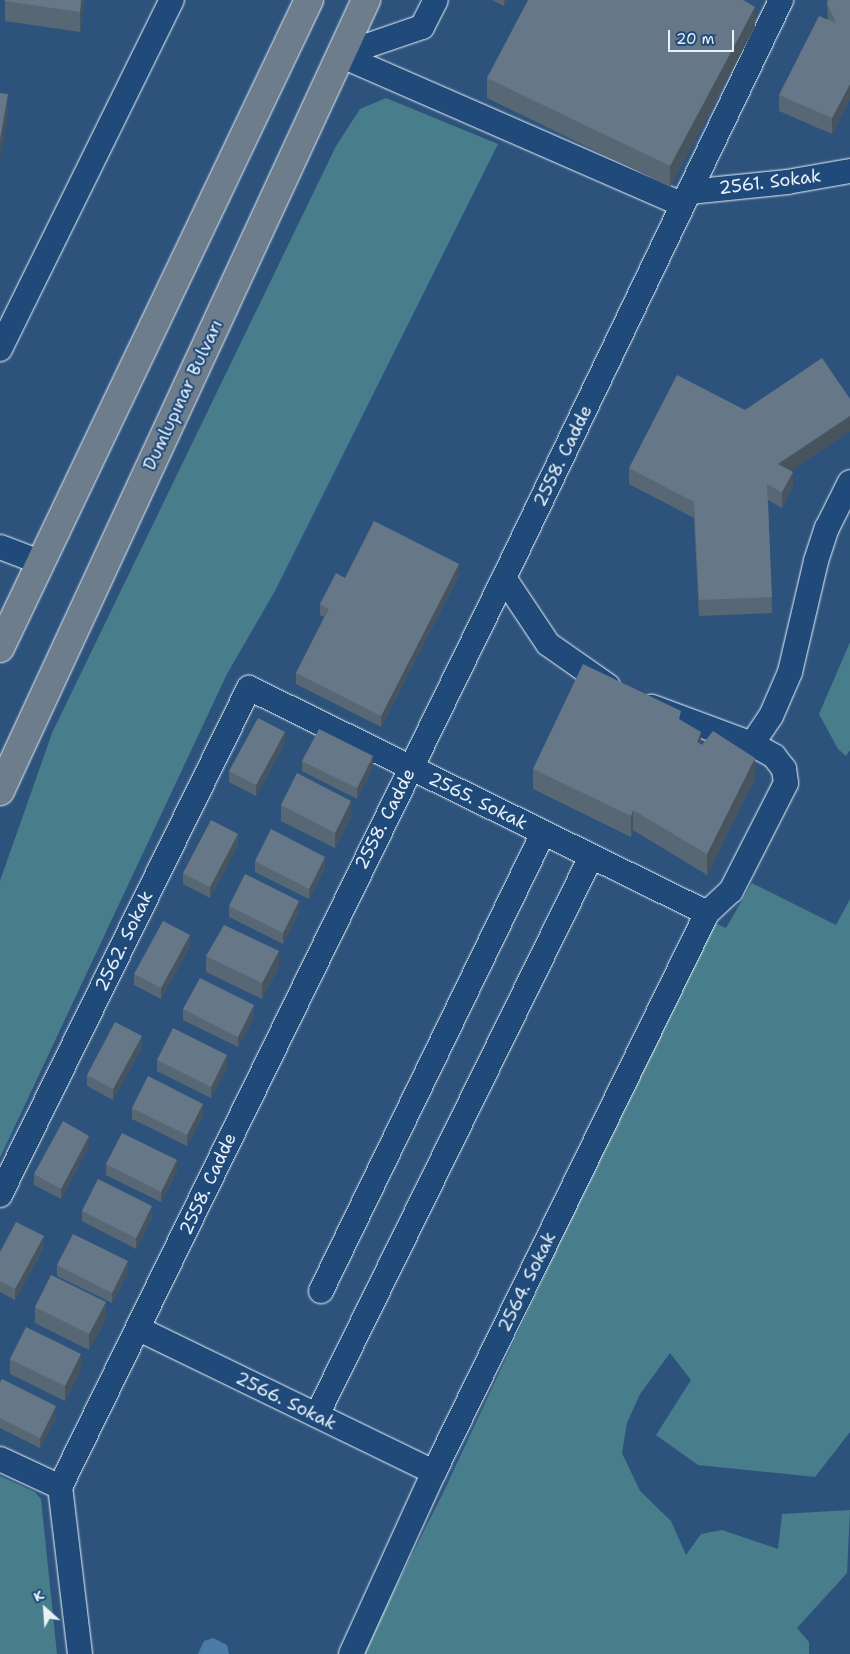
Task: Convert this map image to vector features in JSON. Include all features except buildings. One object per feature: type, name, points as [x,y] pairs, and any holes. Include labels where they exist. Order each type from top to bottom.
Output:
[{"type":"highway","points":[[0,648],[309,0]]},
{"type":"highway","name":"Dumlupınar Bulvarı","points":[[0,791],[366,0]]},
{"type":"street","points":[[0,349],[172,0]]},
{"type":"street","points":[[340,55],[422,26],[436,0]]},
{"type":"street","name":"2558. Cadde","points":[[60,1487],[139,1329],[504,578],[781,0]]},
{"type":"street","points":[[340,55],[686,198]]},
{"type":"street","name":"2561. Sokak","points":[[686,198],[850,171]]},
{"type":"street","points":[[752,744],[771,716],[790,672],[816,560],[827,528],[850,482]]},
{"type":"street","points":[[0,547],[42,563]]},
{"type":"street","points":[[504,578],[548,644],[576,666],[629,696],[752,744],[774,756],[784,770],[786,783],[731,892],[707,913]]},
{"type":"street","name":"2565. Sokak","points":[[249,688],[707,913]]},
{"type":"street","name":"2562. Sokak","points":[[0,1195],[249,688]]},
{"type":"street","points":[[321,1291],[542,833]]},
{"type":"street","points":[[317,1416],[591,856]]},
{"type":"street","name":"2564. Sokak","points":[[351,1654],[434,1472],[707,913]]},
{"type":"street","name":"2566. Sokak","points":[[139,1329],[434,1472]]},
{"type":"street","points":[[0,1459],[60,1487],[80,1654]]},
{"type":"green space","points":[[386,98],[498,144],[275,591],[227,674],[0,1158],[0,881],[52,733],[336,146],[360,109]]},
{"type":"green space","points":[[850,642],[850,750],[846,756],[838,749],[819,714]]},
{"type":"green space","points":[[752,883],[836,925],[850,899],[850,1432],[815,1477],[698,1465],[656,1435],[691,1380],[670,1353],[640,1394],[627,1423],[622,1453],[640,1491],[671,1521],[686,1555],[701,1534],[722,1530],[778,1549],[782,1514],[850,1510],[847,1573],[797,1628],[809,1642],[809,1654],[362,1654],[443,1493],[710,921],[726,928]]},
{"type":"green space","points":[[0,1476],[35,1492],[41,1499],[57,1654],[0,1654]]},
{"type":"water","points":[[213,1638],[227,1645],[229,1654],[198,1654],[204,1641]]}]
